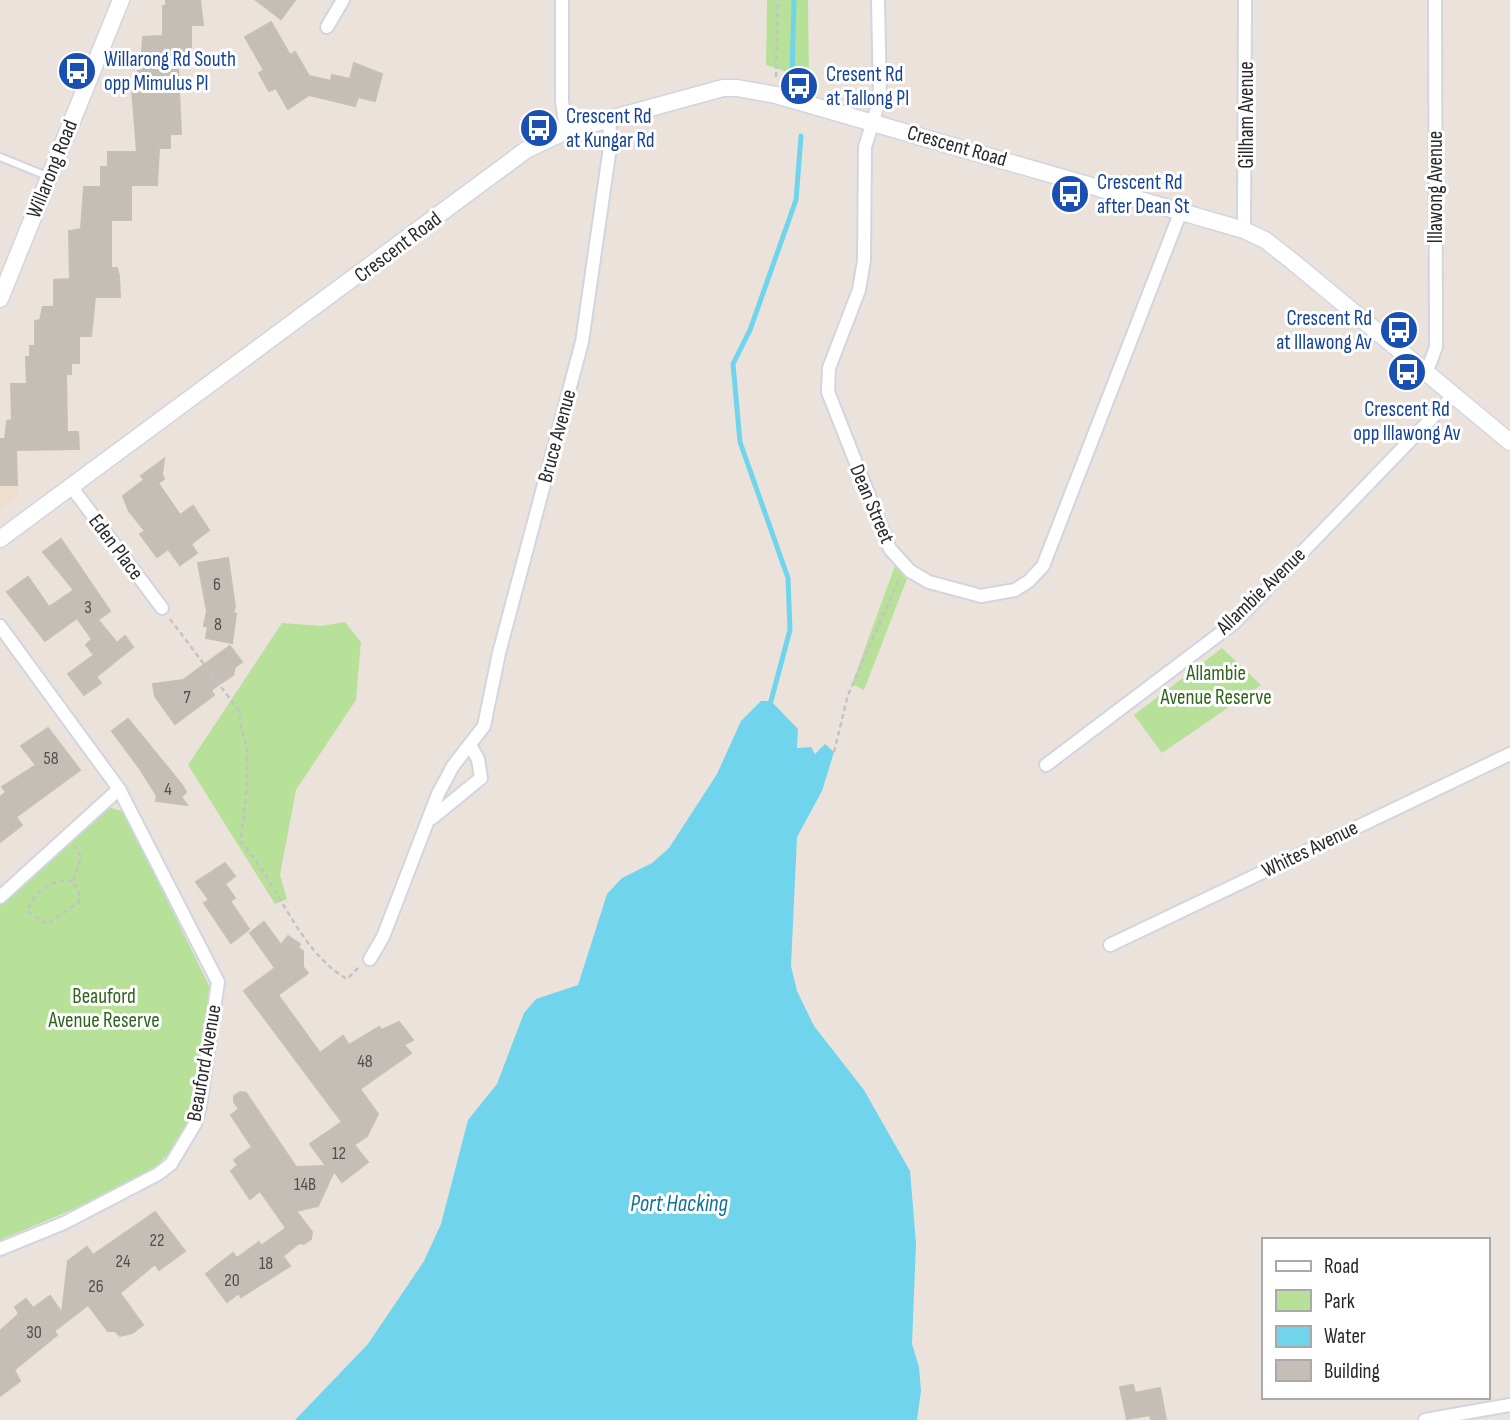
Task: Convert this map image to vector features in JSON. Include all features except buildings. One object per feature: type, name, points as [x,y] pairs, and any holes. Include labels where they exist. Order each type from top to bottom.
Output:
[{"type":"street","name":"Willarong Road","points":[[0,299],[121,0]]},
{"type":"street","points":[[327,27],[344,0]]},
{"type":"street","points":[[562,0],[562,102],[566,131]]},
{"type":"street","name":"Dean Street","points":[[878,0],[880,98],[865,147],[864,260],[859,290],[830,368],[828,391],[835,417],[890,549],[904,566],[929,582],[981,596],[1015,590],[1029,581],[1043,566],[1055,542],[1181,211]]},
{"type":"street","name":"Gillham Avenue","points":[[1244,230],[1245,0]]},
{"type":"street","name":"Illawong Avenue","points":[[1427,371],[1436,347],[1434,0]]},
{"type":"street","name":"Crescent Road","points":[[0,539],[70,485],[284,332],[526,150],[566,131],[723,88],[776,95],[1244,230],[1265,240],[1292,261],[1510,442]]},
{"type":"street","name":"Bruce Avenue","points":[[370,960],[383,937],[427,823],[453,766],[484,726],[499,653],[582,342],[609,154],[610,118]]},
{"type":"street","name":"Allambie Avenue","points":[[1046,765],[1234,623],[1455,394]]},
{"type":"street","name":"Eden Place","points":[[70,485],[162,608]]},
{"type":"street","name":"Beauford Avenue","points":[[0,626],[119,789],[218,982],[200,1107],[185,1144],[171,1164],[158,1174],[64,1223],[0,1249]]},
{"type":"street","name":"Bruce Avenue","points":[[427,823],[446,804],[481,778],[478,759],[470,745]]},
{"type":"street","name":"Whites Avenue","points":[[1110,945],[1510,754]]},
{"type":"street","points":[[0,897],[119,789]]},
{"type":"street","points":[[1425,1420],[1510,1405]]},
{"type":"lane","points":[[0,157],[49,177]]},
{"type":"path","points":[[776,95],[778,0]]},
{"type":"path","points":[[834,752],[848,695],[904,566]]},
{"type":"path","points":[[162,608],[240,712],[239,729],[247,750],[247,805],[240,841],[261,864],[308,942],[334,972],[347,979],[370,960]]},
{"type":"path","points":[[66,836],[78,848],[81,857],[73,881],[80,896],[78,903],[47,924],[39,922],[28,912],[30,901],[52,883],[60,879],[73,881]]},
{"type":"shaded area","points":[[0,452],[17,452],[17,496],[0,509]]},
{"type":"green space","points":[[767,0],[808,0],[809,79],[766,65]]},
{"type":"green space","points":[[897,560],[910,571],[864,690],[852,684]]},
{"type":"green space","points":[[345,622],[361,642],[356,700],[296,790],[280,875],[287,899],[275,904],[188,765],[282,623],[321,626]]},
{"type":"green space","name":"Allambie Avenue Reserve","points":[[1222,648],[1261,685],[1162,753],[1134,715]]},
{"type":"green space","name":"Beauford Avenue Reserve","points":[[106,806],[124,812],[212,992],[195,1102],[179,1142],[145,1179],[0,1240],[0,903]]},
{"type":"water","name":"Port Hacking","points":[[761,701],[771,701],[798,729],[797,748],[811,747],[815,754],[825,744],[834,752],[822,791],[797,837],[791,966],[797,991],[814,1026],[864,1090],[910,1171],[916,1243],[912,1344],[919,1367],[921,1391],[917,1420],[295,1420],[368,1344],[424,1261],[441,1224],[468,1120],[497,1084],[524,1013],[536,999],[578,985],[607,894],[622,878],[652,863],[669,848],[717,774],[741,721]]},
{"type":"waterway","points":[[792,77],[794,0]]},
{"type":"waterway","points":[[771,701],[790,630],[788,578],[740,442],[733,364],[750,330],[796,200],[801,136]]},
{"type":"place","name":"Willarong Rd South opp Mimulus Pl","points":[[77,71]]},
{"type":"place","name":"Cresent Rd at Tallong Pl","points":[[799,86]]},
{"type":"place","name":"Crescent Rd at Kungar Rd","points":[[539,128]]},
{"type":"place","name":"Crescent Rd after Dean St","points":[[1070,194]]},
{"type":"place","name":"Crescent Rd at Illawong Av","points":[[1399,330]]},
{"type":"place","name":"Crescent Rd opp Illawong Av","points":[[1407,372]]}]
